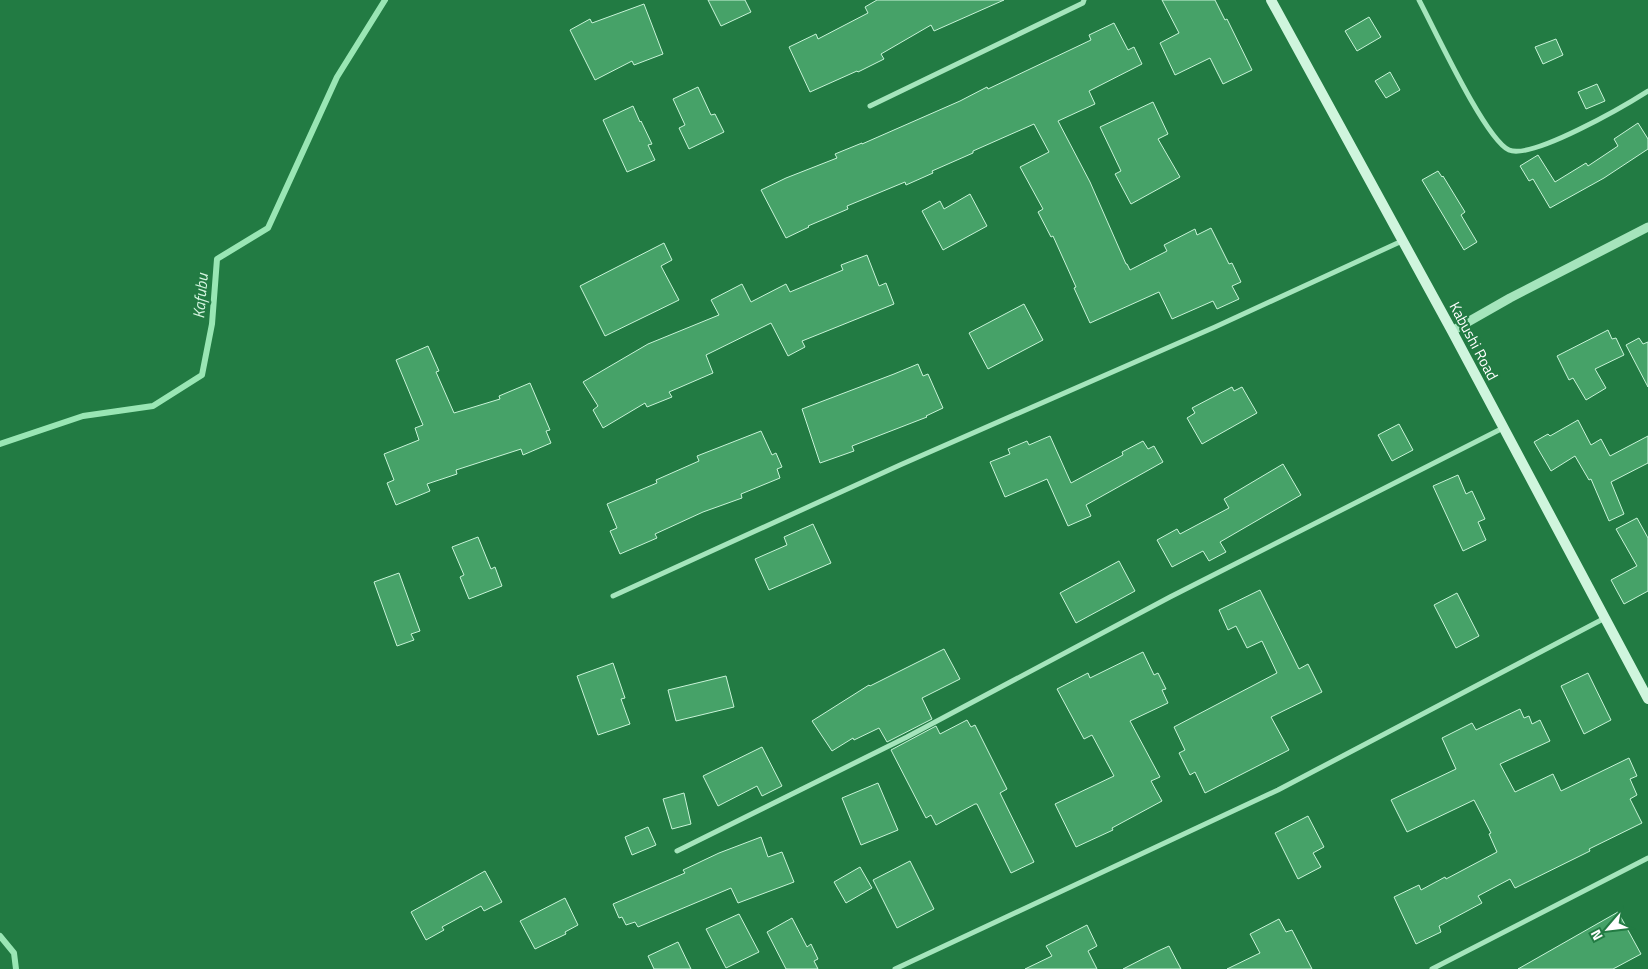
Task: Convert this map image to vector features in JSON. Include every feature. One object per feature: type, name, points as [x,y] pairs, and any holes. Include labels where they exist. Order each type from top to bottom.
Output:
[{"type":"main road","name":"Kabushi Road","points":[[1271,0],[1452,331],[1648,699]]},
{"type":"street","points":[[870,106],[1083,3],[1084,0]]},
{"type":"street","points":[[1419,0],[1480,116],[1496,138],[1509,150],[1523,152],[1541,146],[1575,131],[1648,91]]},
{"type":"street","points":[[1452,331],[1510,298],[1648,227]]},
{"type":"street","points":[[613,596],[900,465],[1215,327],[1403,241]]},
{"type":"street","points":[[677,851],[907,737],[1170,597],[1503,428]]},
{"type":"street","points":[[895,969],[1278,790],[1605,617]]},
{"type":"street","points":[[1432,969],[1648,858]]},
{"type":"building","points":[[708,0],[745,0],[751,12],[721,26]]},
{"type":"building","points":[[877,0],[1004,0],[934,31],[931,25],[881,54],[884,59],[810,92],[789,47],[816,34],[818,39],[868,13],[865,7]]},
{"type":"building","points":[[1162,0],[1215,0],[1225,20],[1227,19],[1252,70],[1223,84],[1210,58],[1175,75],[1160,43],[1179,33]]},
{"type":"building","points":[[644,4],[663,54],[634,65],[632,61],[595,80],[570,30],[590,19],[592,23]]},
{"type":"building","points":[[1369,17],[1381,37],[1357,51],[1345,31]]},
{"type":"building","points":[[1114,23],[1128,50],[1134,47],[1142,64],[1089,91],[1095,104],[1058,121],[1090,182],[1130,270],[1167,251],[1164,245],[1195,229],[1197,235],[1211,228],[1229,264],[1232,263],[1241,282],[1232,286],[1239,299],[1217,309],[1213,301],[1172,319],[1159,292],[1090,323],[1053,236],[1051,237],[1038,212],[1043,209],[1020,167],[1049,152],[1034,124],[973,151],[973,153],[906,185],[905,182],[847,206],[848,209],[808,226],[786,238],[761,190],[837,158],[835,154],[960,101],[987,87],[988,89],[1091,40],[1089,35]]},
{"type":"building","points":[[1556,39],[1563,55],[1543,64],[1535,47]]},
{"type":"building","points":[[1390,72],[1400,90],[1386,98],[1375,81]]},
{"type":"building","points":[[1597,84],[1605,101],[1586,109],[1578,92]]},
{"type":"building","points":[[698,87],[711,115],[715,114],[724,132],[689,149],[679,128],[685,125],[673,99]]},
{"type":"building","points":[[1153,102],[1168,134],[1158,139],[1180,177],[1131,204],[1115,174],[1121,171],[1100,127]]},
{"type":"building","points":[[633,106],[652,144],[648,145],[655,160],[627,172],[603,120]]},
{"type":"building","points":[[1638,123],[1648,139],[1648,149],[1604,178],[1550,208],[1533,179],[1529,181],[1520,166],[1538,155],[1555,182],[1586,163],[1588,166],[1618,146],[1614,139]]},
{"type":"building","points":[[1438,171],[1465,212],[1461,215],[1477,242],[1464,250],[1422,180]]},
{"type":"building","points":[[970,194],[987,226],[943,250],[922,211],[940,201],[944,209]]},
{"type":"building","points":[[664,243],[672,260],[661,266],[679,300],[605,336],[580,286]]},
{"type":"building","points":[[867,255],[879,286],[886,283],[894,304],[802,341],[805,347],[788,356],[771,323],[706,355],[713,373],[669,392],[672,397],[647,407],[645,403],[603,428],[593,410],[598,406],[583,382],[648,344],[719,315],[711,300],[742,284],[751,302],[786,284],[790,292],[843,270],[841,265]]},
{"type":"building","points":[[1024,304],[1043,340],[988,369],[969,333]]},
{"type":"building","points":[[1608,330],[1612,339],[1616,338],[1624,355],[1595,369],[1606,388],[1586,400],[1573,378],[1569,380],[1557,356]]},
{"type":"building","points":[[1639,338],[1643,344],[1648,342],[1648,387],[1626,345]]},
{"type":"building","points":[[428,346],[439,371],[436,372],[454,413],[500,399],[499,396],[530,383],[550,430],[546,431],[551,443],[523,455],[521,449],[456,470],[457,474],[427,484],[430,491],[396,505],[387,483],[394,480],[384,454],[419,440],[415,428],[423,425],[396,360]]},
{"type":"building","points":[[918,364],[923,376],[928,374],[943,408],[927,417],[852,446],[854,451],[820,463],[802,409]]},
{"type":"building","points":[[1232,387],[1234,391],[1242,387],[1257,413],[1202,444],[1187,418],[1195,413],[1192,408]]},
{"type":"building","points":[[1578,420],[1591,445],[1601,439],[1610,456],[1648,436],[1648,463],[1611,482],[1624,514],[1609,521],[1591,479],[1589,480],[1575,456],[1551,471],[1534,442],[1548,434],[1550,436]]},
{"type":"building","points":[[1399,424],[1413,450],[1392,461],[1378,435]]},
{"type":"building","points":[[761,431],[772,455],[776,453],[782,467],[777,469],[780,478],[741,494],[742,498],[703,512],[655,534],[657,538],[620,554],[610,531],[617,528],[607,504],[657,483],[656,480],[699,461],[697,456]]},
{"type":"building","points":[[1050,436],[1071,483],[1123,455],[1122,452],[1143,441],[1148,449],[1154,446],[1163,462],[1086,505],[1091,516],[1068,526],[1047,479],[1005,497],[990,462],[1010,454],[1008,449],[1027,441],[1029,445]]},
{"type":"building","points":[[1283,464],[1301,495],[1220,542],[1226,552],[1209,561],[1203,551],[1172,567],[1157,540],[1177,529],[1180,534],[1229,508],[1224,499]]},
{"type":"building","points":[[1458,475],[1466,494],[1472,491],[1485,519],[1478,522],[1486,540],[1463,551],[1433,486]]},
{"type":"building","points":[[1637,518],[1648,538],[1648,591],[1624,604],[1611,580],[1637,566],[1616,529]]},
{"type":"building","points":[[813,524],[831,563],[769,590],[755,559],[787,545],[784,537]]},
{"type":"building","points":[[478,537],[491,569],[495,567],[502,586],[469,599],[460,577],[464,575],[452,547]]},
{"type":"building","points":[[1119,561],[1135,591],[1076,623],[1060,593]]},
{"type":"building","points":[[399,573],[420,631],[411,634],[414,640],[397,646],[374,582]]},
{"type":"building","points":[[1260,590],[1299,669],[1308,664],[1322,692],[1271,717],[1289,750],[1205,793],[1195,772],[1190,775],[1179,753],[1185,750],[1174,727],[1277,673],[1262,641],[1247,648],[1236,626],[1228,630],[1219,610]]},
{"type":"building","points":[[1457,593],[1479,636],[1456,648],[1434,605]]},
{"type":"building","points":[[944,649],[960,679],[922,698],[932,719],[887,742],[879,728],[854,740],[853,738],[832,751],[812,721],[869,685]]},
{"type":"building","points":[[1143,652],[1154,675],[1158,673],[1166,689],[1162,690],[1168,703],[1130,721],[1160,777],[1151,781],[1162,801],[1112,828],[1113,830],[1076,847],[1055,804],[1114,776],[1092,735],[1084,739],[1057,689],[1088,673],[1090,678]]},
{"type":"building","points":[[613,663],[625,698],[621,699],[630,724],[598,735],[577,676]]},
{"type":"building","points":[[1588,673],[1611,720],[1584,734],[1561,686]]},
{"type":"building","points":[[726,676],[734,707],[676,721],[668,690]]},
{"type":"building","points":[[1520,709],[1524,718],[1529,716],[1532,724],[1540,720],[1550,741],[1500,764],[1515,792],[1553,774],[1561,791],[1629,758],[1637,776],[1630,779],[1637,795],[1630,799],[1642,823],[1515,888],[1510,879],[1478,896],[1482,903],[1439,926],[1441,932],[1416,944],[1394,897],[1419,885],[1421,890],[1497,852],[1489,834],[1491,833],[1474,800],[1407,832],[1391,800],[1456,769],[1442,738],[1472,723],[1476,730]]},
{"type":"building","points":[[967,720],[971,727],[975,725],[1007,789],[1000,793],[1034,862],[1011,873],[977,804],[936,825],[931,815],[926,818],[891,750],[936,726],[940,734]]},
{"type":"building","points":[[762,747],[782,786],[762,796],[757,786],[718,806],[703,776]]},
{"type":"building","points":[[878,783],[898,830],[861,845],[842,798]]},
{"type":"building","points":[[684,793],[691,824],[672,829],[663,799]]},
{"type":"building","points":[[1308,816],[1324,847],[1313,853],[1321,867],[1298,879],[1275,833]]},
{"type":"building","points":[[648,827],[656,845],[632,855],[625,837]]},
{"type":"building","points":[[761,837],[768,857],[782,852],[794,882],[738,903],[731,888],[638,927],[635,922],[626,925],[622,917],[619,918],[613,904],[685,873],[683,870],[719,853]]},
{"type":"building","points":[[910,861],[934,909],[897,928],[873,880]]},
{"type":"building","points":[[860,867],[872,888],[846,903],[834,882]]},
{"type":"building","points":[[485,871],[502,902],[484,911],[481,906],[442,927],[444,930],[426,940],[411,912]]},
{"type":"building","points":[[565,898],[578,925],[565,932],[566,934],[535,949],[520,921]]},
{"type":"building","points":[[1618,912],[1641,954],[1613,969],[1518,969]]},
{"type":"building","points":[[739,914],[759,952],[726,968],[706,929]]},
{"type":"building","points":[[792,918],[807,947],[811,944],[818,959],[814,961],[818,969],[786,969],[767,932]]},
{"type":"building","points":[[1279,919],[1286,932],[1292,930],[1312,969],[1227,969],[1260,953],[1250,934]]},
{"type":"building","points":[[1087,925],[1097,946],[1088,951],[1097,969],[1025,969],[1052,956],[1046,946]]},
{"type":"building","points":[[678,942],[691,969],[654,969],[648,956]]},
{"type":"building","points":[[1169,946],[1181,969],[1123,969],[1158,951]]},
{"type":"waterway","name":"Kafubu","points":[[0,444],[83,416],[153,406],[202,375],[212,324],[217,259],[268,228],[337,77],[385,0]]},
{"type":"waterway","name":"Kafubu","points":[[0,936],[14,953],[16,969]]}]
